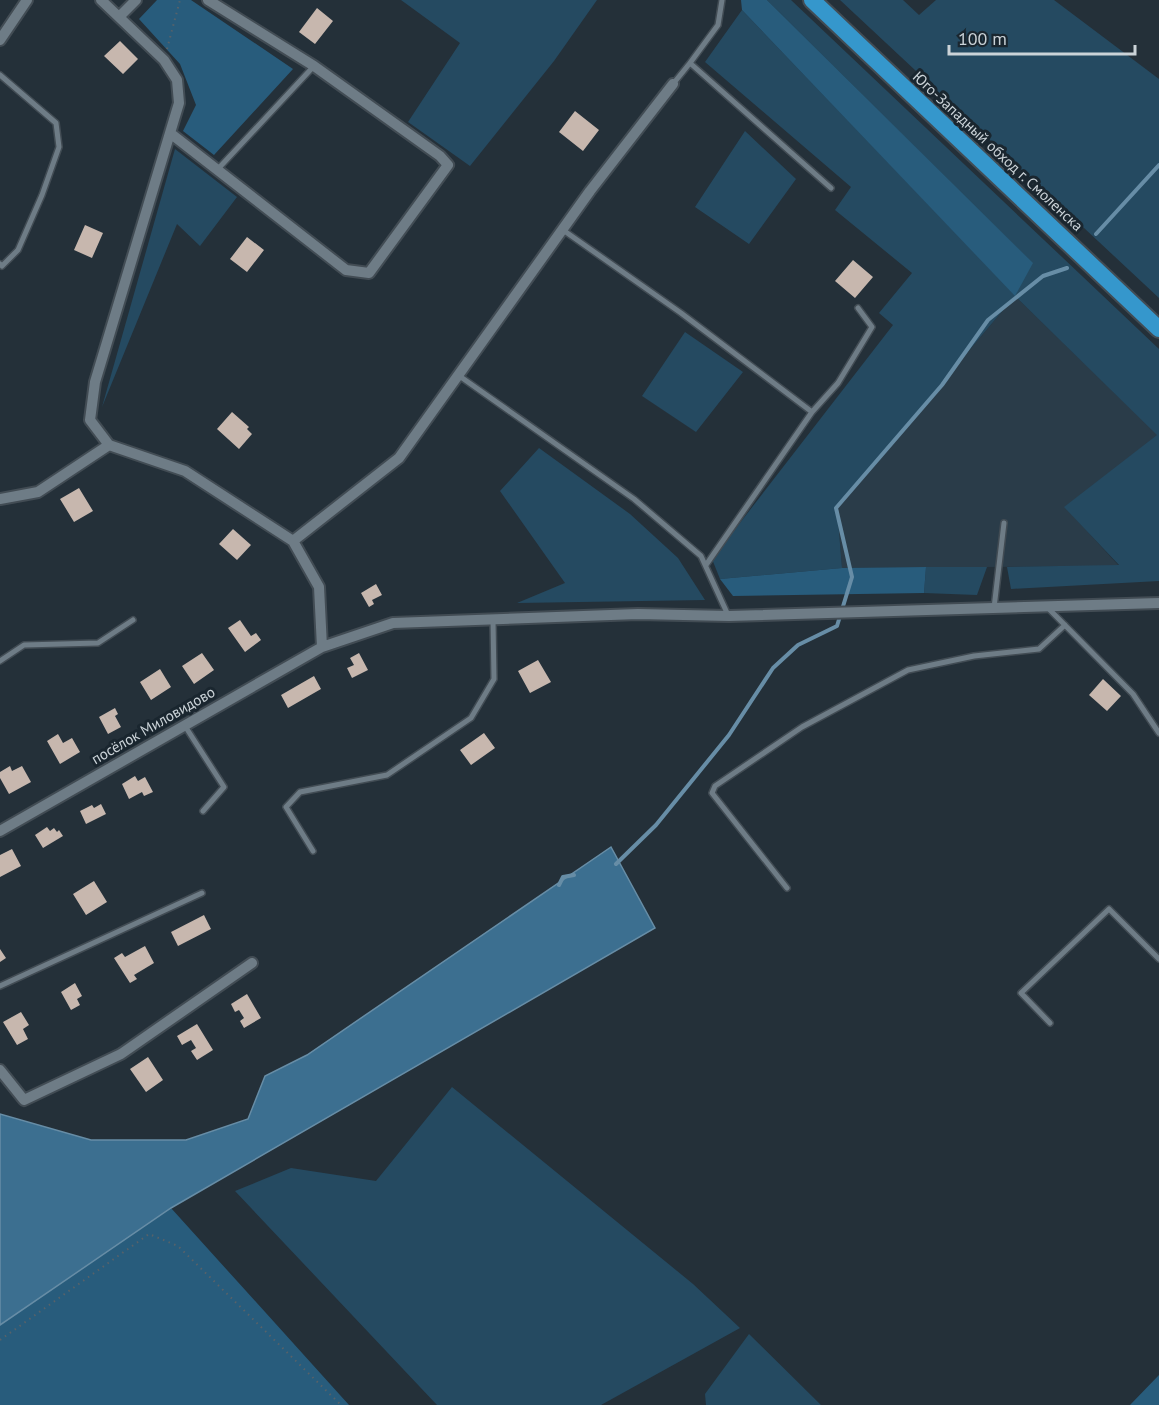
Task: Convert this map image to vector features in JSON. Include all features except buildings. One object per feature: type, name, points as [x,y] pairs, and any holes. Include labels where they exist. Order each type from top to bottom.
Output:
[{"type":"highway","name":"Юго-Западный обход г. Смоленска","points":[[812,0],[1159,329]]},
{"type":"street","points":[[0,40],[27,0]]},
{"type":"street","points":[[101,0],[164,60],[177,81],[179,103],[95,382],[90,420],[109,445],[185,471],[293,541],[320,587],[322,647]]},
{"type":"street","points":[[119,17],[136,0]]},
{"type":"street","points":[[170,134],[346,270],[369,273],[448,165],[440,156],[314,66],[208,0]]},
{"type":"street","points":[[293,541],[399,458],[563,230],[673,84]]},
{"type":"street","points":[[0,499],[38,492],[109,445]]},
{"type":"street","name":"посёлок Миловидово","points":[[0,831],[322,647],[393,623],[638,614],[729,616],[1159,603]]},
{"type":"street","points":[[0,1070],[24,1100],[120,1054],[252,963]]},
{"type":"lane","points":[[673,84],[718,25],[722,0]]},
{"type":"lane","points":[[690,63],[831,188]]},
{"type":"lane","points":[[217,170],[314,66]]},
{"type":"lane","points":[[0,75],[56,123],[59,147],[18,250],[2,266],[0,264]]},
{"type":"lane","points":[[563,230],[691,320],[812,412]]},
{"type":"lane","points":[[706,565],[812,412],[838,383],[872,327],[858,308]]},
{"type":"lane","points":[[458,375],[634,499],[701,556],[729,616]]},
{"type":"lane","points":[[994,608],[1004,523]]},
{"type":"lane","points":[[1046,606],[1133,694],[1159,733]]},
{"type":"lane","points":[[0,661],[24,645],[98,643],[133,620]]},
{"type":"lane","points":[[313,851],[286,807],[300,792],[387,775],[471,718],[494,679],[493,620]]},
{"type":"lane","points":[[787,888],[712,793],[715,786],[802,727],[908,670],[974,656],[1039,649],[1065,625]]},
{"type":"lane","points":[[184,724],[224,787],[203,811]]},
{"type":"lane","points":[[0,986],[202,893]]},
{"type":"lane","points":[[1050,1023],[1021,993],[1109,909],[1159,959]]},
{"type":"path","points":[[164,60],[180,0]]},
{"type":"path","points":[[0,1340],[149,1234],[177,1246],[341,1405]]},
{"type":"shaded area","points":[[157,0],[191,0],[293,69],[214,155],[183,131],[196,105],[180,64],[139,19]]},
{"type":"shaded area","points":[[401,0],[597,0],[554,61],[470,166],[408,122],[460,43]]},
{"type":"shaded area","points":[[741,0],[767,0],[1033,263],[1015,296],[742,10]]},
{"type":"shaded area","points":[[767,0],[791,0],[1159,349],[1159,581],[1011,589],[1007,567],[1119,565],[1064,507],[1157,435],[1015,296],[837,507],[842,568],[720,579],[712,559],[893,325],[879,313],[912,273],[835,210],[851,187],[705,62],[742,10],[1015,295],[1032,263]]},
{"type":"shaded area","points":[[840,0],[903,0],[919,15],[936,0],[1054,0],[1159,79],[1159,298]]},
{"type":"shaded area","points":[[745,131],[796,179],[749,244],[695,207]]},
{"type":"shaded area","points":[[175,149],[237,197],[200,246],[177,224],[102,407]]},
{"type":"shaded area","points":[[1015,296],[1158,435],[1065,507],[1119,566],[842,568],[837,507]]},
{"type":"shaded area","points":[[685,332],[743,372],[696,432],[642,396]]},
{"type":"shaded area","points":[[539,448],[630,514],[678,558],[705,600],[517,603],[565,583],[500,491]]},
{"type":"shaded area","points":[[926,567],[987,567],[977,595],[924,593]]},
{"type":"shaded area","points":[[926,567],[924,593],[733,596],[720,579],[842,568]]},
{"type":"shaded area","points":[[611,847],[655,928],[171,1208],[0,1325],[0,1114],[91,1140],[186,1140],[248,1119],[265,1076],[307,1055]]},
{"type":"shaded area","points":[[452,1087],[693,1284],[740,1328],[601,1405],[437,1405],[235,1191],[291,1168],[376,1181]]},
{"type":"shaded area","points":[[171,1208],[349,1405],[0,1405],[0,1325]]},
{"type":"shaded area","points":[[749,1334],[821,1405],[706,1405],[705,1394]]},
{"type":"shaded area","points":[[1159,1375],[1159,1405],[1130,1405]]},
{"type":"waterway","points":[[1096,234],[1159,165]]},
{"type":"waterway","points":[[616,864],[656,825],[729,735],[773,668],[798,645],[837,626],[852,577],[836,508],[942,385],[988,320],[1043,276],[1067,268]]},
{"type":"waterway","points":[[559,885],[563,877],[574,875]]}]
